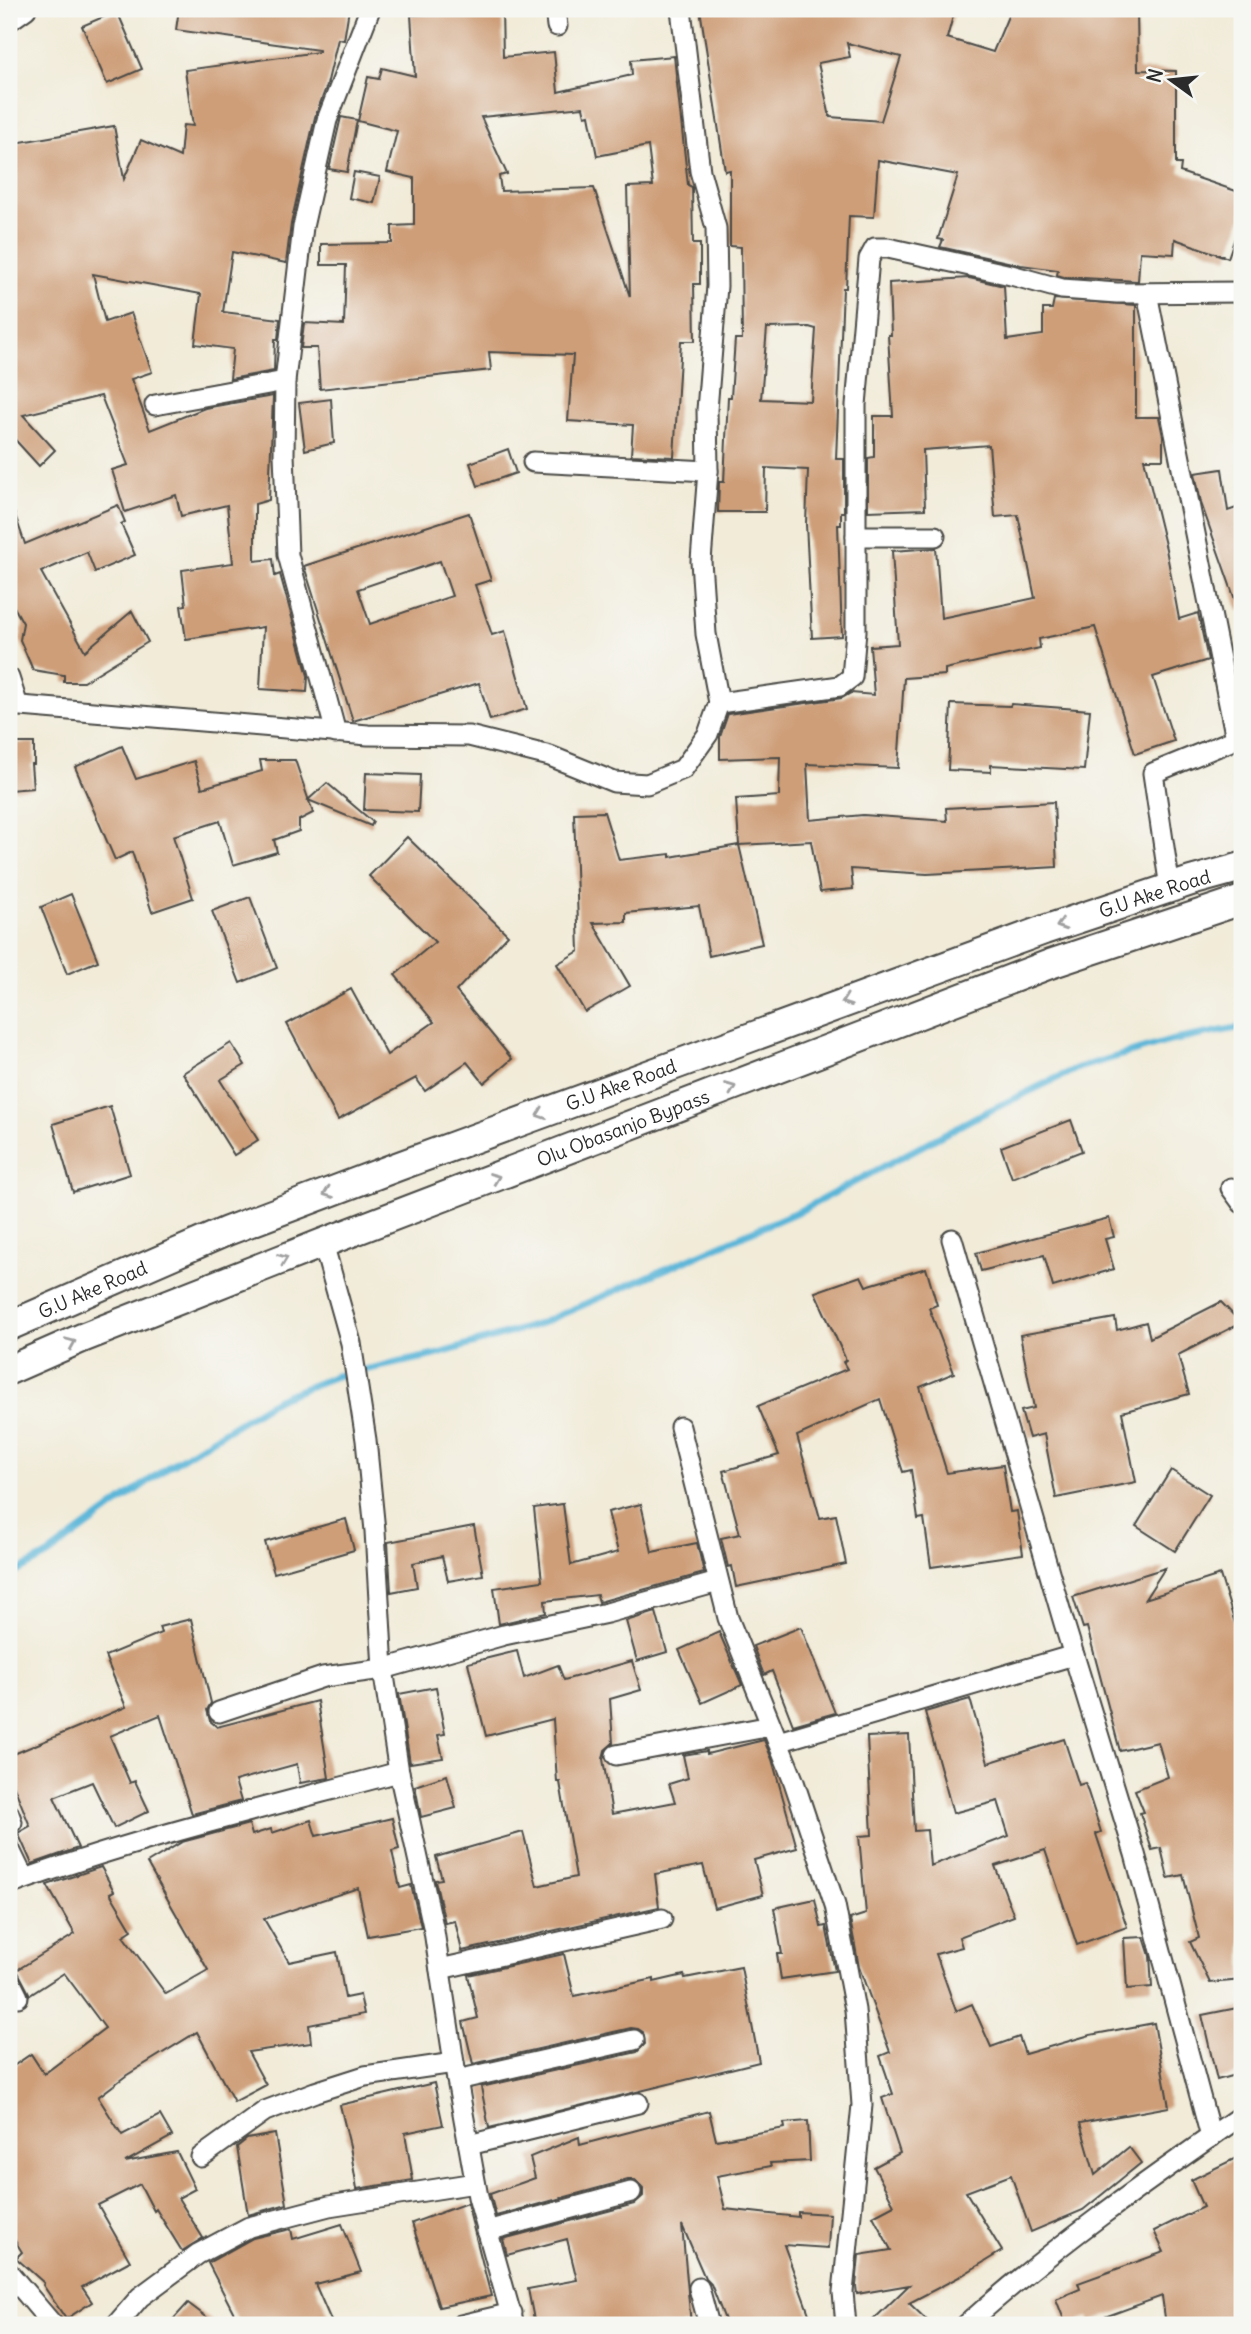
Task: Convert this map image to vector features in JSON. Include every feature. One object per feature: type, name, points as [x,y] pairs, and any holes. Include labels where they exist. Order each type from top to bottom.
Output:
[{"type":"main road","name":"G.U Ake Road","points":[[9,1325],[227,1231],[399,1166],[901,981],[1170,888],[1242,867]]},
{"type":"main road","name":"Olu Obasanjo Bypass","points":[[9,1370],[82,1338],[323,1243],[1050,964],[1242,900]]},
{"type":"street","points":[[9,21],[26,9]]},
{"type":"street","points":[[337,733],[288,555],[284,454],[285,381],[303,227],[327,120],[370,9]]},
{"type":"street","points":[[9,678],[13,706],[337,733],[469,736],[550,756],[614,782],[647,784],[683,769],[708,734],[719,703],[706,634],[701,561],[708,471],[707,410],[717,286],[716,228],[700,171],[681,9]]},
{"type":"street","points":[[719,703],[840,686],[852,677],[856,631],[856,405],[869,259],[875,248],[888,248],[1062,289],[1147,293],[1242,292]]},
{"type":"street","points":[[1147,293],[1236,740],[1153,773],[1170,888]]},
{"type":"street","points":[[155,405],[285,381]]},
{"type":"street","points":[[533,462],[708,471]]},
{"type":"street","points":[[856,536],[935,536]]},
{"type":"street","points":[[952,1239],[1135,1854],[1211,2137]]},
{"type":"street","points":[[323,1243],[351,1343],[366,1440],[376,1531],[383,1669],[399,1772],[434,1931],[475,2183],[513,2319],[461,2325]]},
{"type":"street","points":[[680,1427],[728,1618],[794,1782],[835,1905],[856,2010],[862,2105],[843,2292],[846,2325]]},
{"type":"street","points":[[219,1712],[323,1677],[383,1669],[504,1635],[607,1613],[719,1582]]},
{"type":"street","points":[[616,1755],[775,1734],[1074,1655]]},
{"type":"street","points":[[9,1848],[16,1882],[191,1827],[399,1772]]},
{"type":"street","points":[[9,1814],[12,1822],[9,1824]]},
{"type":"street","points":[[440,1969],[662,1919]]},
{"type":"street","points":[[9,1979],[18,1997]]},
{"type":"street","points":[[201,2157],[265,2111],[365,2076],[455,2071],[634,2040]]},
{"type":"street","points":[[469,2146],[638,2103]]},
{"type":"street","points":[[966,2325],[1008,2287],[1149,2180],[1242,2115]]},
{"type":"street","points":[[116,2325],[140,2297],[198,2254],[249,2227],[329,2206],[475,2183]]},
{"type":"street","points":[[487,2231],[631,2192]]},
{"type":"street","points":[[9,2273],[53,2325]]},
{"type":"street","points":[[699,2288],[709,2325]]},
{"type":"building","points":[[179,9],[349,9],[344,40],[338,39],[327,85],[315,117],[291,224],[286,263],[232,252],[223,312],[280,319],[278,339],[275,339],[274,371],[230,379],[233,349],[195,344],[201,294],[93,274],[105,322],[131,313],[152,372],[131,379],[150,430],[205,408],[273,396],[269,500],[255,504],[255,561],[273,559],[275,576],[280,574],[308,676],[307,692],[260,689],[263,627],[186,639],[181,606],[186,605],[182,570],[233,563],[227,505],[181,516],[176,495],[125,512],[112,470],[128,465],[101,396],[23,415],[55,450],[39,466],[9,433],[9,144],[114,126],[124,179],[141,140],[180,157],[183,125],[193,126],[185,70],[319,52],[176,30]]},
{"type":"building","points":[[502,9],[503,57],[554,52],[558,92],[632,75],[631,60],[674,56],[688,185],[692,187],[693,244],[700,244],[700,284],[694,284],[695,341],[681,341],[674,457],[631,455],[633,425],[568,421],[573,355],[489,352],[491,370],[320,389],[317,348],[301,348],[304,323],[344,325],[346,265],[321,265],[321,244],[392,243],[392,226],[414,225],[414,178],[387,172],[397,131],[358,121],[368,77],[379,79],[382,68],[415,76],[411,15]],"holes":[[[583,107],[585,116],[589,115],[597,156],[648,146],[653,186],[627,187],[630,297],[594,188],[501,191],[499,176],[507,174],[481,117]]]},
{"type":"building","points":[[700,9],[955,9],[947,38],[993,52],[1011,9],[1137,9],[1138,70],[1176,71],[1176,164],[1181,164],[1180,172],[1242,193],[1242,217],[1228,258],[1175,239],[1174,254],[1140,252],[1138,281],[1064,277],[1057,275],[1058,270],[1021,265],[940,247],[943,240],[938,239],[958,175],[878,160],[874,217],[849,216],[846,288],[843,288],[836,459],[844,459],[844,512],[841,512],[841,525],[838,525],[842,636],[812,638],[806,524],[808,470],[766,468],[765,512],[718,512],[719,482],[724,482],[728,397],[731,397],[735,339],[742,339],[741,247],[730,246],[730,170],[725,171]],"holes":[[[847,43],[901,57],[881,121],[830,117],[818,63],[850,57]],[[767,328],[816,329],[811,401],[761,399]]]},
{"type":"building","points":[[117,11],[142,69],[107,84],[82,26]]},
{"type":"building","points":[[341,117],[357,120],[347,172],[329,169]]},
{"type":"building","points":[[354,172],[380,177],[374,203],[349,198]]},
{"type":"building","points":[[969,278],[1004,286],[1007,340],[1043,335],[1043,309],[1052,309],[1054,299],[1136,305],[1136,417],[1159,417],[1163,436],[1163,459],[1144,459],[1166,549],[1179,619],[1198,613],[1208,660],[1153,677],[1174,741],[1135,754],[1095,627],[1039,639],[1040,648],[945,669],[945,675],[904,678],[898,768],[807,764],[810,820],[863,815],[947,821],[946,808],[1054,802],[1057,867],[927,874],[851,869],[853,889],[820,892],[811,841],[739,845],[736,799],[779,796],[780,757],[720,759],[720,737],[728,714],[842,698],[851,693],[874,695],[870,646],[898,644],[892,551],[936,548],[941,618],[1035,598],[1018,515],[995,517],[989,445],[923,450],[925,509],[868,511],[868,458],[874,457],[874,416],[893,416],[888,335],[891,335],[889,283]]},
{"type":"building","points":[[331,399],[334,443],[305,450],[299,403]]},
{"type":"building","points":[[508,449],[516,473],[478,486],[470,463]]},
{"type":"building","points":[[1222,469],[1228,511],[1242,506],[1242,610],[1239,611],[1201,503],[1195,473]]},
{"type":"building","points":[[118,505],[125,522],[121,524],[135,555],[95,572],[87,552],[41,572],[85,651],[132,611],[148,642],[83,682],[64,682],[64,675],[33,670],[20,640],[23,623],[9,598],[9,507],[12,506],[25,544]]},
{"type":"building","points":[[469,513],[491,580],[475,585],[492,635],[505,631],[527,709],[490,720],[479,683],[353,721],[304,566]],"holes":[[[440,561],[452,596],[370,624],[358,589]]]},
{"type":"building","points":[[951,704],[1011,704],[1090,710],[1084,770],[991,765],[991,772],[948,770]]},
{"type":"building","points":[[9,743],[34,743],[34,764],[31,764],[33,788],[9,790]]},
{"type":"building","points":[[122,746],[136,779],[194,761],[202,788],[262,771],[260,760],[295,760],[313,813],[299,820],[299,831],[274,840],[277,852],[233,865],[220,821],[173,836],[193,898],[152,912],[132,852],[115,860],[75,767]]},
{"type":"building","points":[[366,773],[420,775],[418,812],[364,810]]},
{"type":"building","points":[[327,783],[373,822],[371,826],[308,800]]},
{"type":"building","points":[[604,812],[619,860],[670,854],[670,857],[739,845],[762,944],[709,956],[699,906],[626,913],[626,922],[593,923],[630,986],[585,1012],[557,964],[579,951],[574,813]]},
{"type":"building","points":[[407,837],[508,935],[456,991],[512,1059],[484,1083],[467,1062],[425,1091],[416,1078],[338,1120],[287,1024],[351,989],[387,1055],[434,1022],[395,975],[435,942],[369,876]]},
{"type":"building","points":[[71,894],[98,961],[67,974],[41,907]]},
{"type":"building","points":[[250,897],[277,968],[240,983],[212,911]]},
{"type":"building","points":[[231,1043],[245,1065],[220,1080],[258,1140],[234,1155],[183,1073]]},
{"type":"building","points":[[110,1106],[130,1174],[73,1192],[53,1124]]},
{"type":"building","points":[[1071,1120],[1082,1151],[1012,1178],[1001,1147]]},
{"type":"building","points":[[1109,1218],[1114,1237],[1105,1239],[1114,1269],[1053,1287],[1044,1255],[981,1271],[976,1253]]},
{"type":"building","points":[[926,1268],[937,1305],[929,1308],[954,1373],[920,1387],[947,1473],[1003,1465],[1010,1512],[1017,1511],[1023,1554],[931,1567],[924,1518],[918,1519],[911,1470],[903,1472],[880,1399],[797,1436],[820,1518],[836,1515],[846,1564],[736,1587],[732,1566],[728,1567],[721,1538],[740,1534],[723,1471],[779,1455],[758,1406],[847,1369],[843,1362],[846,1360],[815,1292],[861,1276],[866,1286]]},
{"type":"building","points":[[1221,1302],[1241,1323],[1178,1355],[1189,1394],[1122,1412],[1136,1482],[1056,1498],[1044,1434],[1029,1438],[1021,1411],[1034,1408],[1020,1335],[1115,1318],[1117,1330],[1146,1322],[1150,1338]]},
{"type":"building","points":[[1171,1470],[1210,1495],[1175,1551],[1136,1526]]},
{"type":"building","points":[[563,1504],[571,1565],[618,1552],[608,1512],[641,1504],[652,1552],[697,1543],[704,1573],[599,1602],[597,1595],[545,1601],[546,1613],[499,1624],[494,1588],[542,1581],[534,1508]]},
{"type":"building","points":[[346,1519],[354,1550],[274,1573],[265,1542]]},
{"type":"building","points":[[474,1526],[483,1575],[448,1581],[442,1556],[413,1563],[417,1587],[391,1592],[388,1542]]},
{"type":"building","points":[[1165,1568],[1145,1599],[1220,1575],[1242,1646],[1242,1651],[1237,1652],[1242,1674],[1242,1980],[1210,1983],[1190,1942],[1199,1938],[1183,1875],[1168,1878],[1161,1848],[1152,1850],[1140,1813],[1144,1812],[1135,1790],[1168,1777],[1158,1742],[1120,1751],[1087,1627],[1083,1628],[1073,1597]]},
{"type":"building","points":[[656,1612],[667,1652],[637,1661],[626,1621]]},
{"type":"building","points":[[191,1619],[211,1703],[207,1710],[210,1721],[217,1727],[317,1701],[329,1778],[300,1783],[297,1764],[235,1781],[241,1801],[192,1814],[160,1715],[110,1736],[130,1783],[135,1781],[149,1811],[114,1828],[92,1782],[54,1797],[78,1848],[32,1864],[18,1833],[30,1826],[9,1774],[9,1756],[126,1707],[105,1656],[161,1633],[159,1627]]},
{"type":"building","points":[[801,1627],[835,1713],[793,1725],[772,1671],[764,1675],[753,1646]]},
{"type":"building","points":[[719,1632],[742,1685],[702,1703],[679,1650]]},
{"type":"building","points":[[517,1651],[524,1678],[558,1665],[564,1680],[632,1661],[641,1690],[610,1699],[613,1743],[605,1750],[603,1759],[612,1814],[675,1802],[669,1784],[688,1778],[683,1755],[707,1751],[707,1754],[764,1740],[797,1848],[754,1860],[763,1895],[714,1908],[703,1865],[655,1874],[659,1907],[462,1951],[455,1921],[445,1923],[435,1880],[442,1879],[436,1857],[523,1832],[537,1886],[576,1877],[560,1782],[557,1782],[553,1719],[486,1736],[468,1663]]},
{"type":"building","points":[[436,1687],[445,1734],[438,1735],[443,1758],[410,1763],[399,1694]]},
{"type":"building","points":[[970,1699],[988,1763],[1064,1739],[1079,1785],[1085,1783],[1101,1832],[1096,1834],[1127,1927],[1077,1945],[1045,1850],[995,1866],[1014,1916],[959,1937],[962,1947],[936,1954],[956,2011],[972,2004],[991,2047],[1019,2037],[1025,2054],[1090,2035],[1154,2023],[1169,2107],[1080,2123],[1095,2175],[1129,2147],[1141,2163],[1083,2210],[1031,2232],[1011,2175],[966,2192],[1002,2251],[909,2303],[932,2325],[868,2325],[909,2285],[857,2294],[856,2286],[859,2255],[891,2250],[873,2216],[894,2205],[874,2167],[900,2153],[882,2098],[893,2094],[880,2056],[890,2052],[859,1967],[850,1919],[866,1914],[859,1836],[872,1835],[867,1737],[909,1735],[914,1831],[927,1830],[930,1866],[1009,1836],[998,1801],[953,1813],[925,1712]]},
{"type":"building","points":[[447,1775],[456,1808],[421,1817],[415,1786]]},
{"type":"building","points":[[392,1818],[399,1849],[392,1851],[400,1888],[411,1885],[421,1927],[368,1936],[358,1888],[264,1919],[289,1962],[337,1952],[345,1998],[360,1995],[364,2014],[309,2025],[311,2043],[248,2052],[266,2085],[234,2102],[197,2032],[127,2075],[98,2097],[122,2135],[160,2115],[172,2136],[125,2162],[177,2152],[195,2189],[178,2198],[203,2238],[182,2251],[156,2209],[154,2211],[140,2184],[98,2205],[130,2261],[82,2287],[92,2302],[66,2319],[44,2283],[16,2258],[22,2252],[9,2231],[9,2069],[31,2054],[44,2074],[105,2028],[64,1973],[30,1995],[17,1970],[75,1934],[47,1885],[101,1867],[114,1891],[110,1893],[132,1930],[123,1936],[166,1994],[208,1970],[147,1863],[182,1842],[249,1824],[252,1835],[271,1829],[272,1833],[311,1820],[316,1836]]},
{"type":"building","points":[[815,1899],[821,1927],[826,1926],[835,1971],[781,1979],[777,1954],[782,1954],[774,1908]]},
{"type":"building","points":[[1144,1937],[1150,1956],[1152,1987],[1127,1989],[1124,1938]]},
{"type":"building","points":[[564,1954],[574,1996],[654,1979],[654,1982],[684,1975],[685,1978],[741,1967],[759,2062],[489,2128],[481,2087],[637,2052],[645,2044],[643,2032],[631,2028],[473,2064],[463,2022],[478,2018],[468,1975]]},
{"type":"building","points":[[1242,2007],[1242,2073],[1217,2080],[1202,2015]]},
{"type":"building","points":[[434,2083],[443,2125],[405,2133],[413,2180],[357,2189],[340,2105]]},
{"type":"building","points":[[709,2111],[716,2140],[785,2128],[784,2123],[808,2121],[810,2161],[770,2163],[771,2166],[717,2176],[725,2209],[798,2217],[798,2212],[830,2214],[828,2248],[784,2245],[813,2325],[727,2325],[711,2284],[705,2278],[682,2225],[691,2325],[535,2325],[528,2289],[577,2280],[567,2239],[507,2255],[503,2239],[634,2204],[643,2196],[643,2188],[635,2180],[628,2180],[496,2216],[490,2194],[535,2178],[530,2157],[579,2137],[580,2145]]},
{"type":"building","points":[[275,2134],[287,2204],[248,2215],[237,2147],[247,2139]]},
{"type":"building","points":[[1242,2155],[1242,2325],[1166,2325],[1162,2296],[1091,2322],[1089,2317],[1066,2325],[1056,2299],[1080,2289],[1078,2283],[1164,2252],[1154,2231],[1203,2207],[1191,2180]]},
{"type":"building","points":[[467,2203],[491,2296],[439,2307],[412,2223]]},
{"type":"building","points":[[342,2224],[361,2272],[315,2284],[333,2325],[240,2325],[208,2263],[253,2238],[291,2229],[293,2239]]},
{"type":"building","points":[[188,2303],[217,2325],[168,2325]]},
{"type":"waterway","points":[[9,1576],[48,1555],[169,1466],[277,1399],[336,1376],[435,1355],[539,1324],[806,1208],[974,1118],[1078,1068],[1170,1041],[1242,1027]]}]
